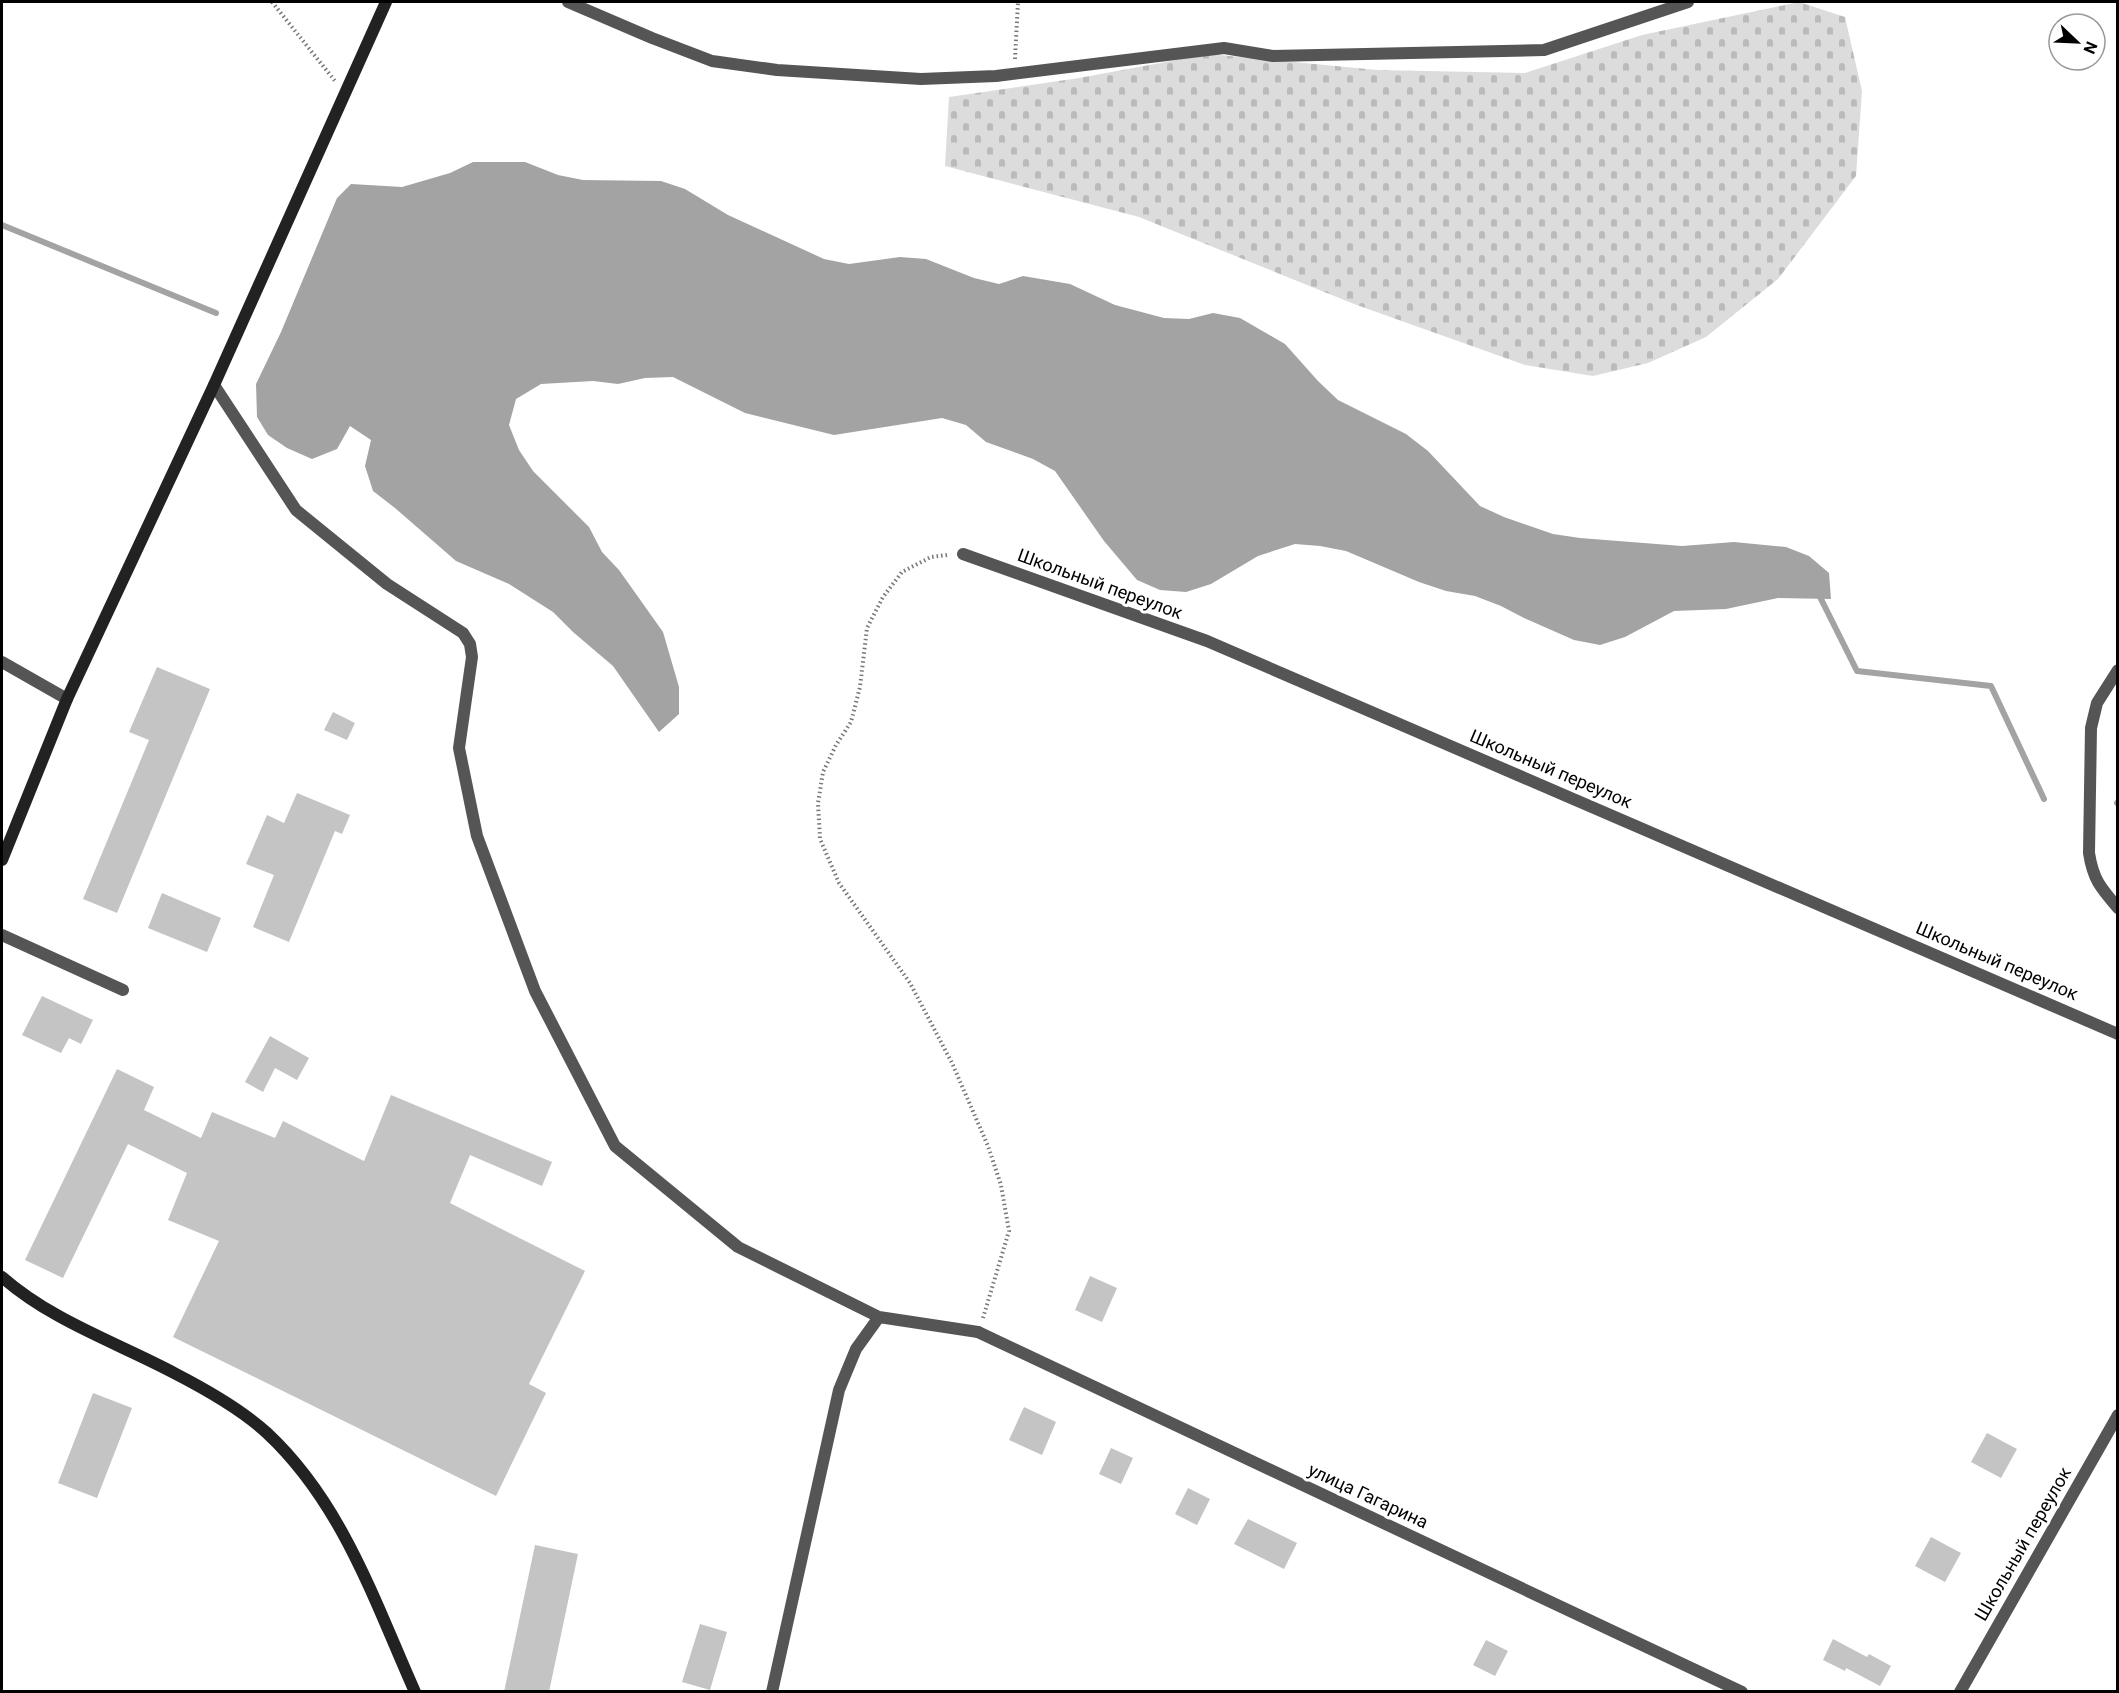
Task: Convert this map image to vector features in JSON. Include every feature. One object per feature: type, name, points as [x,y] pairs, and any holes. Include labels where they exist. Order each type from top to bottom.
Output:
[{"type":"street","points":[[2,860],[67,699],[214,384],[386,2]]},
{"type":"street","points":[[568,2],[712,62],[777,70],[921,79],[1010,74],[1224,48],[1273,56],[1544,50],[1688,2]]},
{"type":"street","name":"улица Гагарина","points":[[214,384],[296,510],[387,585],[463,633],[470,644],[472,657],[459,748],[477,836],[536,991],[615,1146],[738,1247],[879,1317],[978,1332],[1742,1692]]},
{"type":"street","name":"Школьный переулок","points":[[963,554],[1207,641],[2118,1034]]},
{"type":"street","points":[[2,662],[67,699]]},
{"type":"street","points":[[2118,670],[2097,703],[2091,728],[2088,852],[2092,872],[2100,887],[2118,908]]},
{"type":"street","points":[[2,935],[123,990]]},
{"type":"street","points":[[2,1277],[16,1290],[66,1320],[176,1374],[225,1402],[273,1439],[309,1478],[350,1543],[415,1692]]},
{"type":"street","points":[[772,1692],[840,1390],[856,1349],[879,1317]]},
{"type":"street","name":"Школьный переулок","points":[[1960,1692],[2118,1415]]},
{"type":"path","points":[[272,2],[345,92]]},
{"type":"path","points":[[1010,74],[1015,59],[1018,2]]},
{"type":"path","points":[[963,554],[932,556],[902,572],[883,597],[867,628],[860,687],[851,722],[824,772],[818,803],[820,839],[838,883],[910,983],[952,1063],[988,1146],[1001,1185],[1009,1231],[978,1332]]},
{"type":"green space","points":[[1799,2],[1845,17],[1862,91],[1856,176],[1778,279],[1706,337],[1648,363],[1593,376],[1525,365],[1354,304],[1139,217],[945,166],[949,97],[1079,78],[1209,54],[1377,70],[1525,73],[1642,35]]},
{"type":"shaded area","points":[[473,162],[525,162],[558,175],[583,180],[661,181],[685,189],[728,215],[824,259],[849,264],[900,257],[926,259],[974,278],[999,284],[1023,276],[1070,284],[1115,305],[1164,318],[1189,319],[1213,313],[1240,318],[1285,344],[1338,400],[1406,434],[1428,451],[1480,506],[1553,534],[1580,538],[1682,546],[1734,542],[1786,547],[1809,556],[1829,573],[1831,599],[1778,598],[1726,609],[1674,611],[1625,637],[1600,645],[1574,640],[1475,596],[1446,591],[1346,551],[1320,546],[1295,544],[1258,556],[1211,584],[1186,592],[1160,590],[1137,580],[1104,541],[1055,471],[1033,459],[986,442],[966,425],[942,418],[834,435],[745,413],[673,377],[645,378],[618,384],[593,381],[541,384],[516,399],[509,425],[519,450],[533,471],[589,527],[602,552],[619,570],[663,632],[679,687],[679,714],[659,732],[613,666],[553,612],[509,584],[456,561],[373,491],[365,466],[371,440],[350,426],[337,449],[312,459],[287,448],[268,435],[257,417],[256,384],[281,332],[337,198],[351,184],[402,187],[450,173]]},
{"type":"building","points":[[157,667],[210,689],[117,913],[83,899],[149,740],[129,732]]},
{"type":"building","points":[[333,712],[355,723],[347,740],[324,730]]},
{"type":"building","points":[[297,793],[350,815],[342,834],[335,831],[289,942],[253,927],[274,875],[246,864],[267,815],[284,823]]},
{"type":"building","points":[[162,893],[221,918],[207,952],[148,928]]},
{"type":"building","points":[[42,996],[93,1020],[81,1044],[69,1038],[61,1053],[22,1035]]},
{"type":"building","points":[[270,1036],[309,1058],[297,1080],[275,1068],[263,1092],[245,1082]]},
{"type":"building","points":[[117,1069],[154,1087],[144,1110],[201,1138],[212,1112],[275,1138],[283,1121],[364,1161],[391,1095],[552,1162],[542,1186],[470,1155],[450,1203],[585,1271],[529,1384],[546,1393],[496,1496],[173,1337],[219,1241],[168,1220],[187,1173],[128,1144],[63,1278],[25,1260]]},
{"type":"building","points":[[1090,1276],[1117,1288],[1102,1322],[1075,1310]]},
{"type":"building","points":[[93,1393],[132,1408],[97,1498],[58,1483]]},
{"type":"building","points":[[1024,1407],[1056,1422],[1042,1455],[1009,1440]]},
{"type":"building","points":[[1987,1433],[2017,1449],[2001,1478],[1971,1462]]},
{"type":"building","points":[[1111,1448],[1133,1458],[1121,1484],[1099,1474]]},
{"type":"building","points":[[1188,1488],[1210,1499],[1197,1525],[1175,1514]]},
{"type":"building","points":[[1248,1519],[1297,1543],[1284,1569],[1234,1544]]},
{"type":"building","points":[[1931,1537],[1961,1553],[1945,1582],[1915,1566]]},
{"type":"building","points":[[535,1545],[578,1554],[549,1692],[504,1692]]},
{"type":"building","points":[[700,1624],[727,1632],[710,1690],[682,1682]]},
{"type":"building","points":[[1833,1639],[1867,1657],[1869,1654],[1891,1666],[1880,1686],[1846,1668],[1845,1671],[1823,1660]]},
{"type":"building","points":[[1486,1640],[1508,1651],[1495,1676],[1473,1665]]},
{"type":"waterway","points":[[2,225],[216,313]]},
{"type":"waterway","points":[[1818,593],[1857,671],[1991,686],[2044,799]]}]
